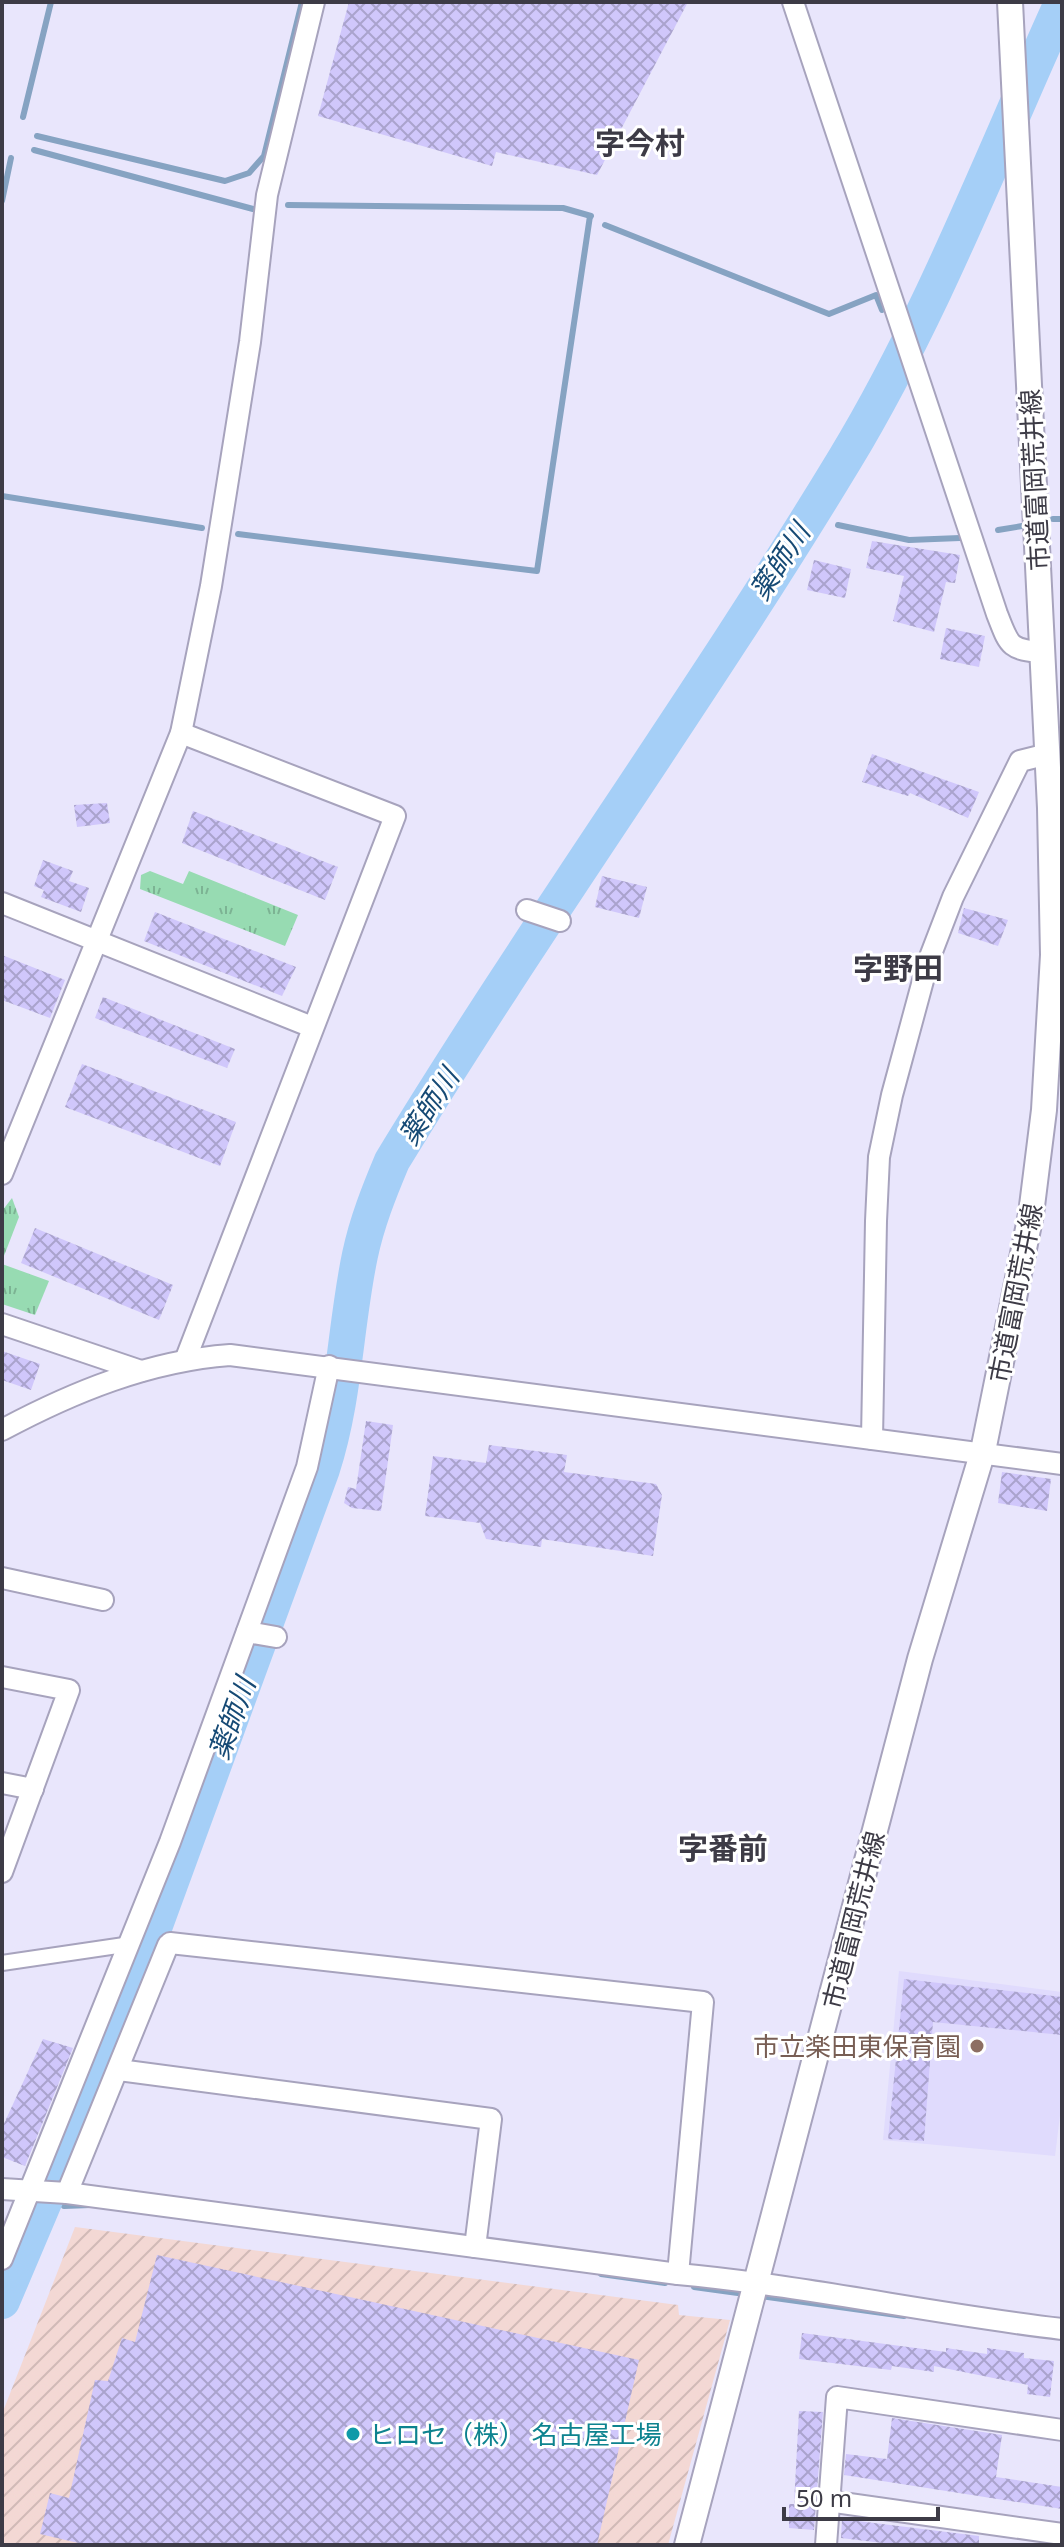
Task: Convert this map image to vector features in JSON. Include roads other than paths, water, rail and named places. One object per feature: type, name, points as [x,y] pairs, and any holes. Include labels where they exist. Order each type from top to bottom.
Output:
[{"type":"street","points":[[2,1174],[10,1126],[98,942],[181,733],[216,558],[250,342],[267,195],[314,2]]},
{"type":"street","points":[[793,2],[1008,642],[1018,650],[1042,652]]},
{"type":"street","name":"市道富岡荒井線","points":[[687,2545],[916,1674],[983,1451],[1019,1286],[1044,1110],[1053,955],[1048,754],[1010,2]]},
{"type":"street","points":[[181,733],[395,816],[186,1358]]},
{"type":"street","points":[[872,1439],[879,1157],[892,1095],[928,962],[953,897],[1020,761],[1048,754]]},
{"type":"street","points":[[2,903],[312,1027]]},
{"type":"street","points":[[527,910],[560,921]]},
{"type":"street","points":[[2,1324],[141,1371]]},
{"type":"street","points":[[2,1430],[49,1405],[141,1371],[186,1358],[230,1355],[983,1451],[1062,1464]]},
{"type":"street","points":[[2,2259],[131,1944],[247,1632],[314,1445],[329,1366]]},
{"type":"street","points":[[2,1578],[103,1600]]},
{"type":"street","points":[[247,1632],[276,1637]]},
{"type":"street","points":[[2,1677],[69,1690],[2,1872]]},
{"type":"street","points":[[2,1783],[33,1789]]},
{"type":"street","points":[[2,1963],[131,1944]]},
{"type":"street","points":[[67,2193],[169,1944],[703,2002],[678,2274]]},
{"type":"street","points":[[119,2070],[491,2119],[475,2247]]},
{"type":"street","points":[[2,2189],[67,2193],[678,2274],[757,2281],[953,2316],[1062,2329]]},
{"type":"street","points":[[826,2545],[837,2397],[1062,2430]]},
{"type":"street","points":[[828,2501],[1062,2534]]},
{"type":"waterway","points":[[23,117],[51,2]]},
{"type":"waterway","points":[[37,136],[225,181],[249,173],[264,156],[302,2]]},
{"type":"waterway","name":"薬師川","points":[[2,2301],[114,2037],[322,1469],[336,1416],[360,1255],[392,1161],[504,984],[734,636],[845,459],[934,292],[1062,3]]},
{"type":"waterway","points":[[34,150],[253,209]]},
{"type":"waterway","points":[[2,201],[11,158]]},
{"type":"waterway","points":[[288,205],[563,208],[591,216]]},
{"type":"waterway","points":[[238,534],[537,571],[590,216]]},
{"type":"waterway","points":[[605,225],[829,314],[876,295],[882,310]]},
{"type":"waterway","points":[[2,496],[202,528]]},
{"type":"waterway","name":"薬師川","points":[[811,510],[819,515]]},
{"type":"waterway","points":[[1053,519],[1062,519]]},
{"type":"waterway","points":[[838,525],[909,540],[960,538]]},
{"type":"waterway","points":[[998,530],[1022,526]]},
{"type":"waterway","points":[[64,2206],[90,2205]]},
{"type":"waterway","points":[[601,2274],[665,2283]]},
{"type":"waterway","points":[[694,2287],[745,2294]]},
{"type":"waterway","points":[[760,2296],[904,2316]]},
{"type":"place","name":"市立楽田東保育園","points":[[977,2046]]},
{"type":"place","name":"ヒロセ（株） 名古屋工場","points":[[353,2434]]},
{"type":"district","name":"字今村","points":[[640,142]]},
{"type":"district","name":"字野田","points":[[898,967]]},
{"type":"district","name":"字番前","points":[[723,1847]]}]
